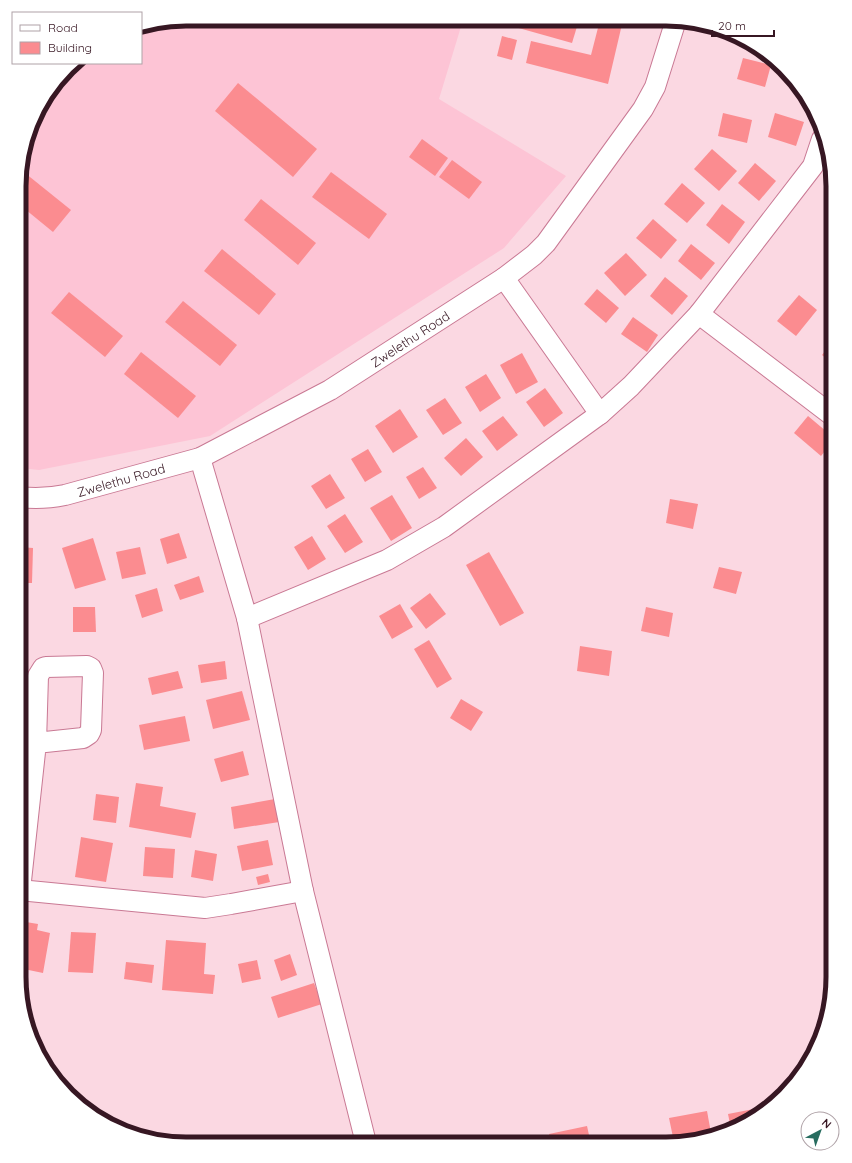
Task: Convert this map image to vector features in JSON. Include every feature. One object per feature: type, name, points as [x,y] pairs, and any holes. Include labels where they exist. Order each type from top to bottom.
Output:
[{"type":"street","name":"Zwelethu Road","points":[[26,497],[52,498],[200,458],[330,390],[504,278],[534,255],[546,243],[643,109],[655,87],[674,26]]},
{"type":"street","points":[[247,618],[387,560],[444,527],[600,414],[631,386],[699,314],[821,168],[822,148]]},
{"type":"street","points":[[504,278],[600,414]]},
{"type":"street","points":[[699,314],[826,411]]},
{"type":"street","points":[[200,458],[247,618],[303,891],[364,1137]]},
{"type":"street","points":[[26,829],[36,743]]},
{"type":"street","points":[[26,891],[205,908],[303,891]]},
{"type":"shaded area","points":[[461,26],[439,99],[566,176],[504,248],[210,436],[39,470],[26,469],[26,176],[31,145],[38,125],[53,97],[73,73],[83,64],[142,64],[142,32],[165,27]]},
{"type":"building","points":[[512,26],[577,26],[572,43]]},
{"type":"building","points":[[598,26],[622,26],[608,84],[526,63],[531,41],[591,55]]},
{"type":"building","points":[[502,36],[517,40],[512,60],[497,56]]},
{"type":"building","points":[[743,58],[771,66],[765,87],[737,79]]},
{"type":"building","points":[[238,83],[317,149],[293,177],[215,111]]},
{"type":"building","points":[[723,113],[752,120],[747,143],[718,136]]},
{"type":"building","points":[[775,113],[804,122],[796,146],[768,137]]},
{"type":"building","points":[[422,139],[448,158],[435,176],[409,157]]},
{"type":"building","points":[[712,149],[737,171],[719,191],[694,169]]},
{"type":"building","points":[[452,160],[482,182],[469,199],[439,177]]},
{"type":"building","points":[[755,163],[776,181],[759,201],[738,183]]},
{"type":"building","points":[[331,172],[387,214],[369,239],[312,197]]},
{"type":"building","points":[[26,174],[71,210],[53,232],[26,210]]},
{"type":"building","points":[[682,183],[705,203],[687,223],[664,204]]},
{"type":"building","points":[[261,199],[316,243],[298,265],[244,220]]},
{"type":"building","points":[[722,204],[745,222],[729,244],[706,225]]},
{"type":"building","points":[[653,219],[677,240],[661,259],[636,238]]},
{"type":"building","points":[[691,244],[715,263],[701,280],[678,261]]},
{"type":"building","points":[[222,249],[276,294],[259,315],[204,271]]},
{"type":"building","points":[[626,253],[647,275],[625,296],[604,273]]},
{"type":"building","points":[[665,277],[688,296],[672,315],[650,296]]},
{"type":"building","points":[[597,289],[619,308],[606,323],[584,304]]},
{"type":"building","points":[[69,292],[123,336],[105,357],[51,313]]},
{"type":"building","points":[[799,295],[817,310],[796,336],[777,321]]},
{"type":"building","points":[[183,301],[237,345],[220,366],[165,322]]},
{"type":"building","points":[[633,317],[658,335],[647,352],[621,334]]},
{"type":"building","points":[[826,350],[826,358],[822,355]]},
{"type":"building","points":[[141,352],[196,396],[178,418],[124,374]]},
{"type":"building","points":[[522,353],[538,382],[516,394],[500,365]]},
{"type":"building","points":[[486,374],[501,398],[480,412],[465,387]]},
{"type":"building","points":[[545,388],[563,413],[544,427],[526,402]]},
{"type":"building","points":[[445,398],[462,423],[443,435],[426,410]]},
{"type":"building","points":[[400,409],[418,437],[393,453],[375,426]]},
{"type":"building","points":[[503,416],[518,435],[497,451],[482,431]]},
{"type":"building","points":[[808,416],[826,431],[826,450],[821,456],[794,433]]},
{"type":"building","points":[[466,438],[483,457],[461,476],[444,458]]},
{"type":"building","points":[[368,449],[382,472],[365,482],[351,459]]},
{"type":"building","points":[[423,467],[437,488],[419,499],[406,477]]},
{"type":"building","points":[[330,474],[345,498],[326,509],[311,486]]},
{"type":"building","points":[[392,495],[412,528],[391,541],[370,508]]},
{"type":"building","points":[[670,499],[698,504],[693,529],[666,523]]},
{"type":"building","points":[[345,514],[363,542],[345,553],[327,526]]},
{"type":"building","points":[[179,533],[187,558],[167,564],[160,539]]},
{"type":"building","points":[[312,536],[326,559],[308,570],[294,547]]},
{"type":"building","points":[[93,538],[106,580],[75,589],[62,548]]},
{"type":"building","points":[[26,547],[33,548],[32,583],[26,583]]},
{"type":"building","points":[[140,547],[146,574],[122,579],[116,552]]},
{"type":"building","points":[[489,552],[524,613],[500,626],[466,565]]},
{"type":"building","points":[[719,567],[742,572],[736,594],[713,588]]},
{"type":"building","points":[[199,576],[204,592],[180,600],[174,585]]},
{"type":"building","points":[[157,588],[163,611],[142,618],[135,595]]},
{"type":"building","points":[[430,593],[446,614],[426,629],[410,608]]},
{"type":"building","points":[[400,604],[413,627],[392,639],[379,616]]},
{"type":"building","points":[[73,607],[95,607],[96,632],[73,632]]},
{"type":"building","points":[[646,607],[673,613],[669,637],[641,631]]},
{"type":"building","points":[[429,640],[452,679],[437,688],[414,649]]},
{"type":"building","points":[[580,646],[612,651],[609,676],[577,671]]},
{"type":"building","points":[[225,661],[227,679],[201,683],[198,665]]},
{"type":"building","points":[[178,671],[183,688],[152,695],[148,678]]},
{"type":"building","points":[[26,687],[34,688],[31,720],[26,720]]},
{"type":"building","points":[[242,691],[250,720],[213,729],[206,700]]},
{"type":"building","points":[[461,699],[483,712],[471,731],[450,718]]},
{"type":"building","points":[[185,716],[190,741],[144,750],[139,725]]},
{"type":"building","points":[[26,740],[32,741],[28,769],[26,769]]},
{"type":"building","points":[[243,751],[249,775],[221,782],[214,759]]},
{"type":"building","points":[[136,783],[163,787],[160,806],[196,813],[191,838],[129,827]]},
{"type":"building","points":[[96,794],[119,797],[116,823],[93,820]]},
{"type":"building","points":[[275,799],[279,822],[234,829],[231,807]]},
{"type":"building","points":[[81,837],[113,843],[106,882],[75,877]]},
{"type":"building","points":[[268,840],[273,865],[242,871],[237,846]]},
{"type":"building","points":[[145,847],[175,849],[173,878],[143,876]]},
{"type":"building","points":[[195,850],[217,854],[213,881],[191,877]]},
{"type":"building","points":[[268,874],[270,882],[258,885],[256,877]]},
{"type":"building","points":[[26,922],[38,924],[37,930],[50,933],[43,973],[26,969]]},
{"type":"building","points":[[71,932],[96,933],[93,973],[68,972]]},
{"type":"building","points":[[166,940],[206,943],[204,974],[215,975],[213,994],[162,990]]},
{"type":"building","points":[[290,954],[297,975],[281,981],[274,960]]},
{"type":"building","points":[[257,960],[261,979],[242,983],[238,964]]},
{"type":"building","points":[[126,962],[154,965],[152,983],[124,979]]},
{"type":"building","points":[[314,983],[322,1004],[278,1018],[271,997]]},
{"type":"building","points":[[757,1108],[746,1116],[730,1124],[728,1114]]},
{"type":"building","points":[[707,1111],[711,1131],[687,1136],[673,1137],[669,1118]]},
{"type":"building","points":[[587,1126],[589,1137],[550,1137],[549,1134]]}]
